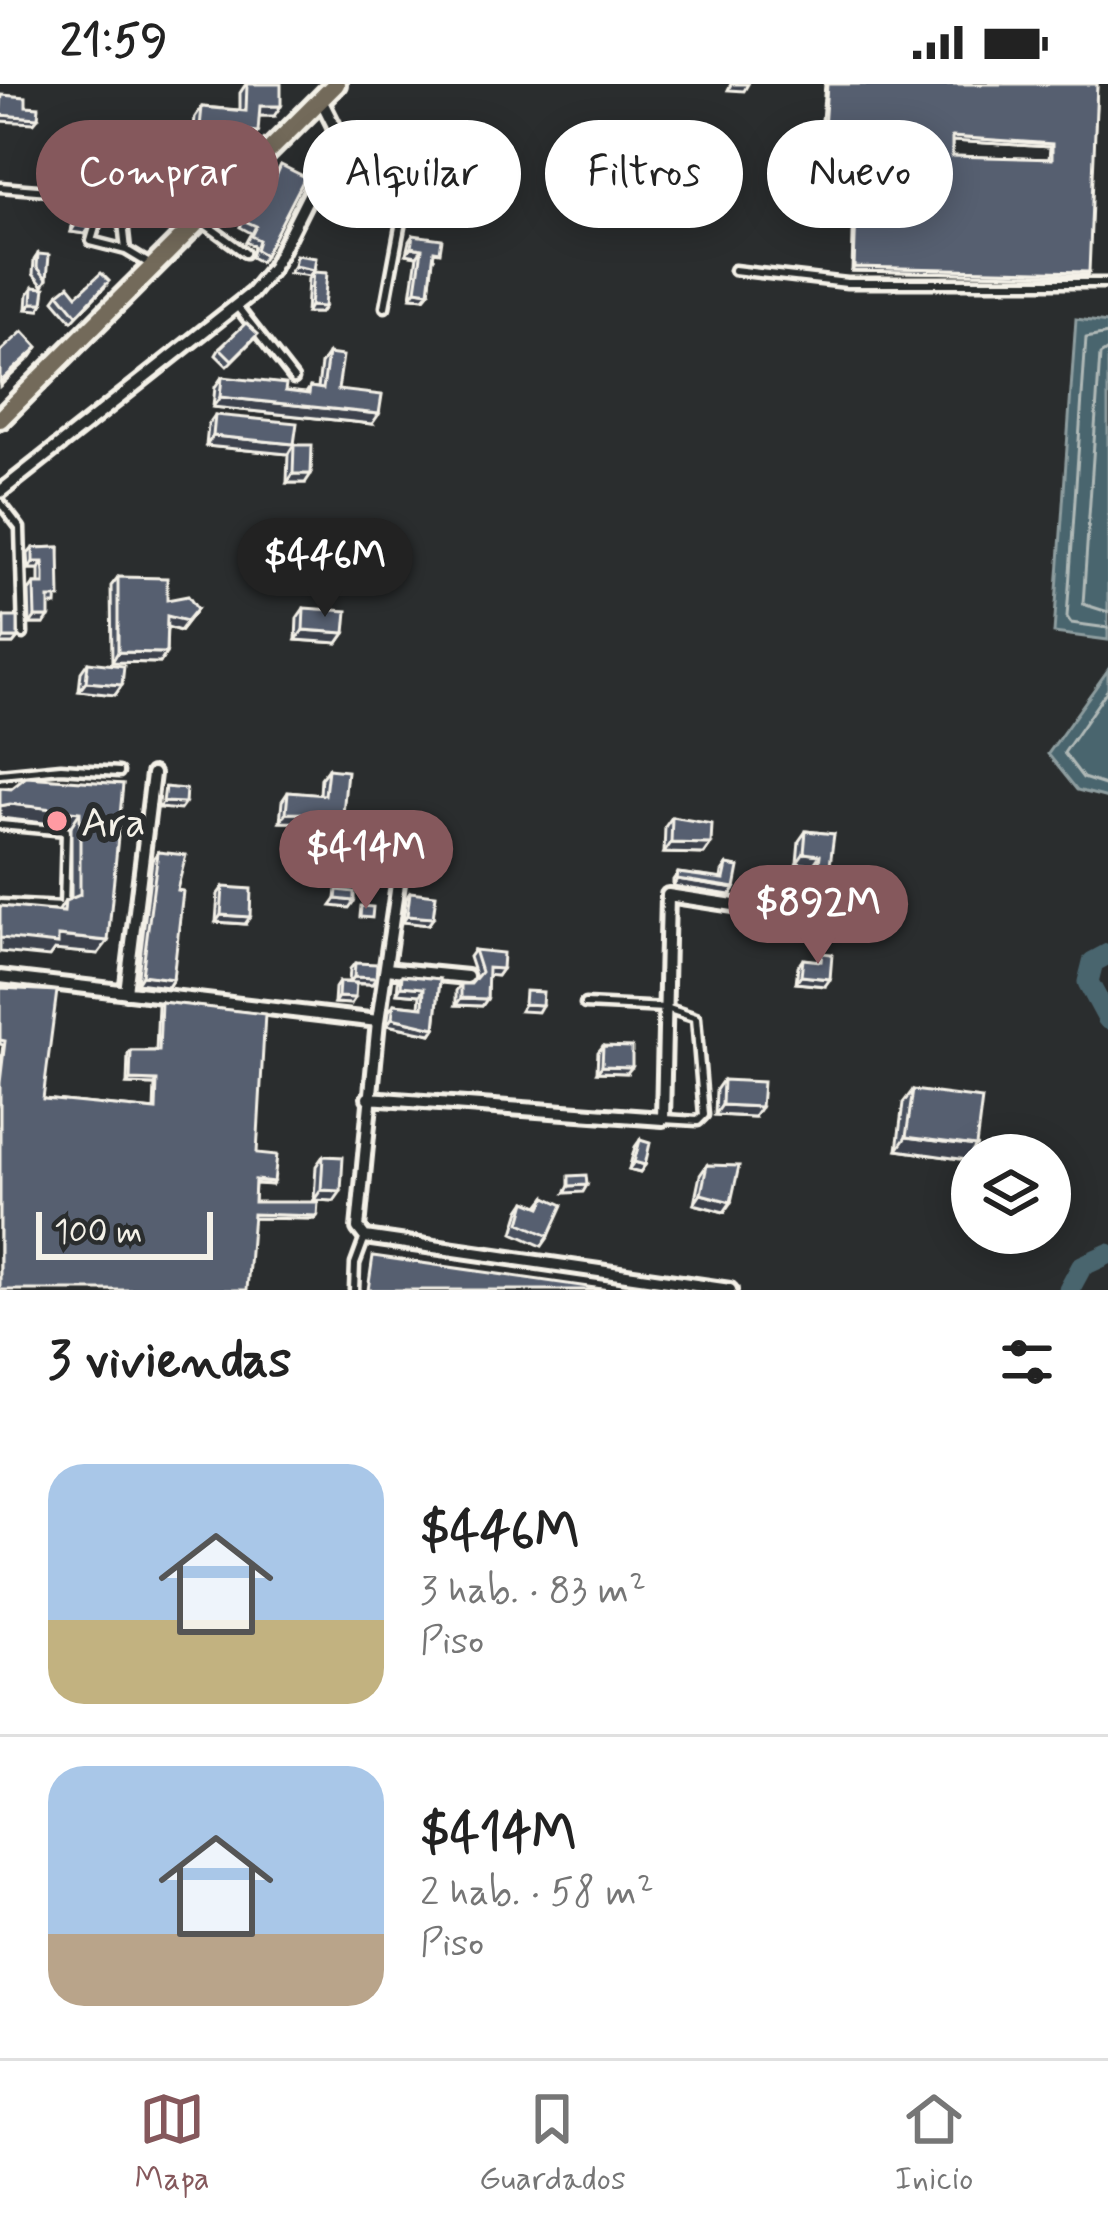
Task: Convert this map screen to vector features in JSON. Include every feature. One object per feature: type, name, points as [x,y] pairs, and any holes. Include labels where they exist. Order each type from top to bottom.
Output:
[{"type":"main road","points":[[279,140],[336,84]]},
{"type":"main road","points":[[0,419],[188,228]]},
{"type":"street","points":[[321,100],[331,120]]},
{"type":"street","points":[[0,497],[236,305],[273,267],[303,212]]},
{"type":"street","points":[[126,992],[153,773]]},
{"type":"street","points":[[399,877],[368,1098],[358,1228],[364,1237],[730,1290]]},
{"type":"street","points":[[368,1098],[663,1119],[668,895],[832,920]]},
{"type":"street","points":[[386,969],[466,977]]},
{"type":"street","points":[[0,977],[378,1021]]},
{"type":"lane","points":[[0,187],[36,189]]},
{"type":"lane","points":[[95,228],[91,241],[126,250],[151,265]]},
{"type":"lane","points":[[124,228],[126,250]]},
{"type":"lane","points":[[210,228],[245,253]]},
{"type":"lane","points":[[385,307],[400,228]]},
{"type":"lane","points":[[734,270],[847,283],[1108,284]]},
{"type":"lane","points":[[236,305],[294,380]]},
{"type":"lane","points":[[0,497],[20,528],[23,634]]},
{"type":"lane","points":[[0,774],[61,768],[118,772]]},
{"type":"lane","points":[[0,825],[66,831],[64,907],[0,904]]},
{"type":"lane","points":[[585,1004],[666,1008],[698,1022],[704,1115],[698,1121],[663,1119]]},
{"type":"lane","points":[[354,1290],[355,1264],[364,1237]]},
{"type":"water","points":[[1076,319],[1108,323],[1108,640],[1054,633]]},
{"type":"water","points":[[1108,670],[1108,798],[1077,790],[1048,754]]},
{"type":"building","points":[[247,84],[281,84],[281,106],[260,106],[259,120],[201,120],[202,107],[246,111]]},
{"type":"building","points":[[827,84],[1097,84],[1089,272],[854,267],[855,228],[953,228],[953,156],[1052,159],[1052,144],[953,137],[953,120],[825,120]]},
{"type":"building","points":[[2,95],[26,97],[26,106],[39,107],[38,118],[0,115]]},
{"type":"building","points":[[281,165],[303,176],[303,181],[279,228]]},
{"type":"building","points":[[255,228],[279,228],[265,255],[256,250],[259,240],[251,236]]},
{"type":"building","points":[[413,235],[442,239],[440,252],[434,251],[429,292],[416,290],[422,249],[411,247]]},
{"type":"building","points":[[38,254],[49,255],[47,279],[37,267]]},
{"type":"building","points":[[296,255],[316,258],[314,270],[294,266]]},
{"type":"building","points":[[313,272],[327,273],[324,307],[310,306]]},
{"type":"building","points":[[101,273],[109,281],[77,315],[59,293],[69,285],[77,295]]},
{"type":"building","points":[[33,287],[45,288],[43,303],[32,303]]},
{"type":"building","points":[[246,323],[258,334],[232,360],[220,348]]},
{"type":"building","points":[[23,331],[38,347],[0,382],[0,352]]},
{"type":"building","points":[[328,354],[343,356],[338,390],[382,395],[379,414],[220,397],[222,377],[286,384],[285,391],[309,394],[310,387],[323,389]]},
{"type":"building","points":[[215,415],[297,423],[294,444],[213,436]]},
{"type":"building","points":[[294,445],[312,445],[311,474],[293,474]]},
{"type":"building","points":[[59,547],[60,598],[49,598],[49,617],[35,617],[34,584],[44,584],[44,573],[43,562],[33,562],[33,548]]},
{"type":"building","points":[[118,577],[167,578],[167,600],[188,596],[197,609],[187,621],[167,616],[166,653],[118,652]]},
{"type":"building","points":[[304,608],[347,611],[345,633],[303,630]]},
{"type":"building","points":[[4,617],[18,617],[18,638],[4,638]]},
{"type":"building","points":[[88,662],[124,666],[122,685],[86,682]]},
{"type":"building","points":[[328,769],[347,771],[343,814],[286,813],[288,792],[325,795]]},
{"type":"building","points":[[26,777],[123,784],[108,941],[58,936],[58,944],[0,938],[0,906],[64,912],[65,901],[80,895],[80,812],[0,806],[0,788],[11,789]]},
{"type":"building","points":[[165,787],[186,789],[185,803],[163,802]]},
{"type":"building","points":[[672,817],[712,824],[711,844],[671,843]]},
{"type":"building","points":[[806,831],[834,834],[830,865],[819,863],[820,855],[804,853]]},
{"type":"building","points":[[350,845],[371,846],[368,881],[349,879]]},
{"type":"building","points":[[158,852],[186,855],[177,890],[183,891],[173,979],[142,975]]},
{"type":"building","points":[[727,865],[739,867],[735,888],[677,879],[678,873],[724,879]]},
{"type":"building","points":[[223,887],[251,889],[250,917],[221,915]]},
{"type":"building","points":[[801,887],[845,890],[844,899],[800,898]]},
{"type":"building","points":[[337,890],[354,892],[354,901],[336,899]]},
{"type":"building","points":[[410,892],[436,895],[433,918],[407,916]]},
{"type":"building","points":[[361,906],[373,907],[372,918],[360,917]]},
{"type":"building","points":[[474,950],[503,953],[502,969],[488,968],[487,999],[461,998],[461,984],[471,984],[481,972]]},
{"type":"building","points":[[822,953],[832,954],[830,979],[801,976],[803,959],[821,961]]},
{"type":"building","points":[[355,963],[377,964],[376,978],[354,977]]},
{"type":"building","points":[[402,975],[440,979],[435,1028],[392,1018],[394,1004],[423,1007],[424,988],[401,986]]},
{"type":"building","points":[[339,982],[356,983],[355,998],[338,997]]},
{"type":"building","points":[[0,988],[57,991],[43,1099],[156,1110],[157,1081],[130,1080],[131,1051],[159,1051],[161,1002],[265,1014],[257,1153],[277,1155],[274,1182],[255,1180],[254,1202],[318,1202],[317,1216],[253,1214],[247,1290],[0,1290],[0,1083],[5,1041],[0,1040]]},
{"type":"building","points":[[525,991],[543,992],[542,1005],[524,1004]]},
{"type":"building","points":[[603,1046],[632,1047],[632,1067],[602,1066]]},
{"type":"building","points":[[723,1080],[763,1082],[761,1107],[722,1105]]},
{"type":"building","points":[[913,1090],[982,1099],[978,1134],[951,1134],[951,1143],[906,1137]]},
{"type":"building","points":[[640,1140],[650,1143],[645,1165],[634,1162]]},
{"type":"building","points":[[323,1156],[343,1157],[341,1191],[321,1190]]},
{"type":"building","points":[[707,1165],[739,1166],[731,1202],[701,1194]]},
{"type":"building","points":[[586,1175],[587,1185],[569,1186],[569,1176]]},
{"type":"building","points":[[546,1197],[563,1205],[549,1236],[520,1223],[526,1201],[541,1207]]},
{"type":"building","points":[[373,1256],[609,1290],[368,1290]]},
{"type":"waterway","points":[[1108,954],[1093,962],[1088,982],[1108,1019]]},
{"type":"waterway","points":[[1069,1290],[1082,1266],[1108,1254]]},
{"type":"place","name":"Ara","points":[[57,821]]}]
